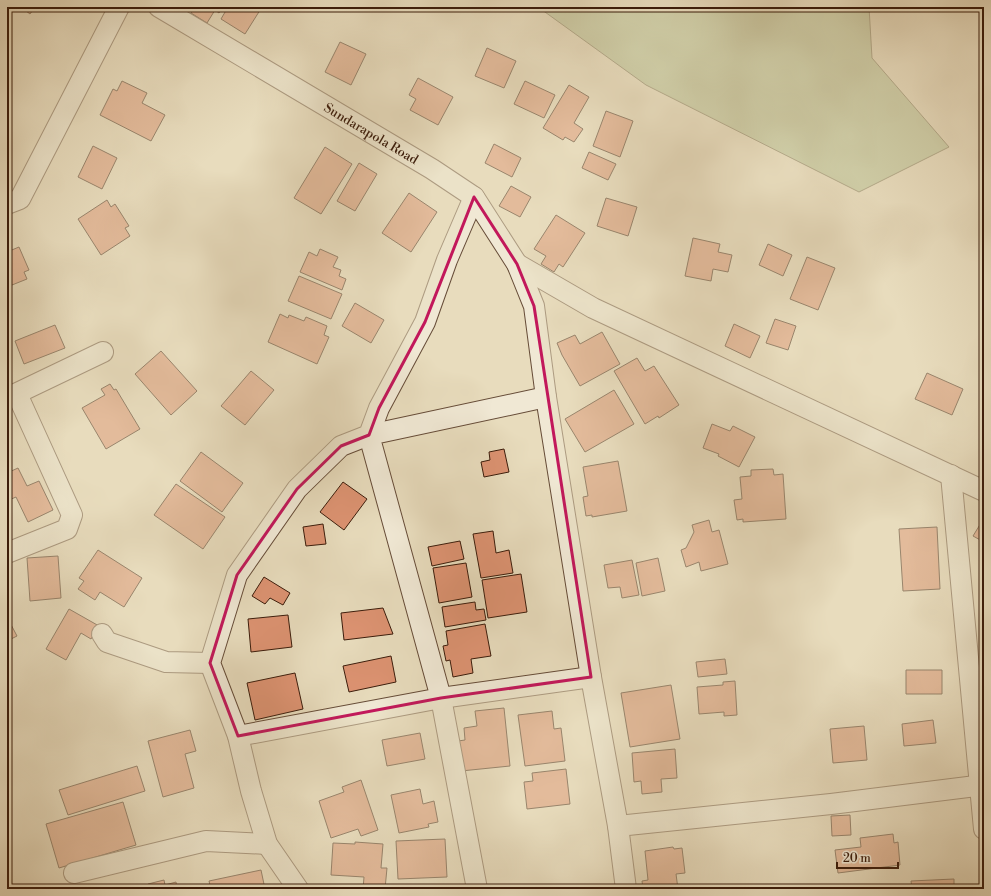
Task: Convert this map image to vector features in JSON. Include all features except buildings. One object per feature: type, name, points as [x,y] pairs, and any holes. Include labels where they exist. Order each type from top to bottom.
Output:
[{"type":"street","points":[[7,204],[20,199],[120,7]]},
{"type":"street","name":"Sundarapola Road","points":[[159,7],[432,169],[474,197],[517,264],[534,306],[546,397],[591,677],[618,826],[626,889]]},
{"type":"street","points":[[474,197],[447,260],[425,322],[379,408],[370,436],[441,698],[477,889]]},
{"type":"street","points":[[517,264],[593,308],[984,491]]},
{"type":"street","points":[[7,553],[67,529],[72,515],[12,396],[103,352]]},
{"type":"street","points":[[298,889],[267,844],[251,791],[238,736],[210,663],[237,575],[298,489],[340,446],[370,436],[546,397]]},
{"type":"street","points":[[951,475],[982,785],[984,829]]},
{"type":"street","points":[[102,634],[107,642],[166,662],[210,663]]},
{"type":"street","points":[[238,736],[441,698],[591,677]]},
{"type":"street","points":[[618,826],[831,804],[982,785]]},
{"type":"street","points":[[74,873],[206,840],[267,844]]},
{"type":"highlighted area","points":[[474,197],[517,264],[534,306],[591,677],[441,698],[238,736],[210,663],[237,575],[297,489],[341,446],[369,435],[379,408],[425,322]]},
{"type":"green space","points":[[538,7],[869,7],[872,58],[949,147],[859,192],[646,85]]}]
